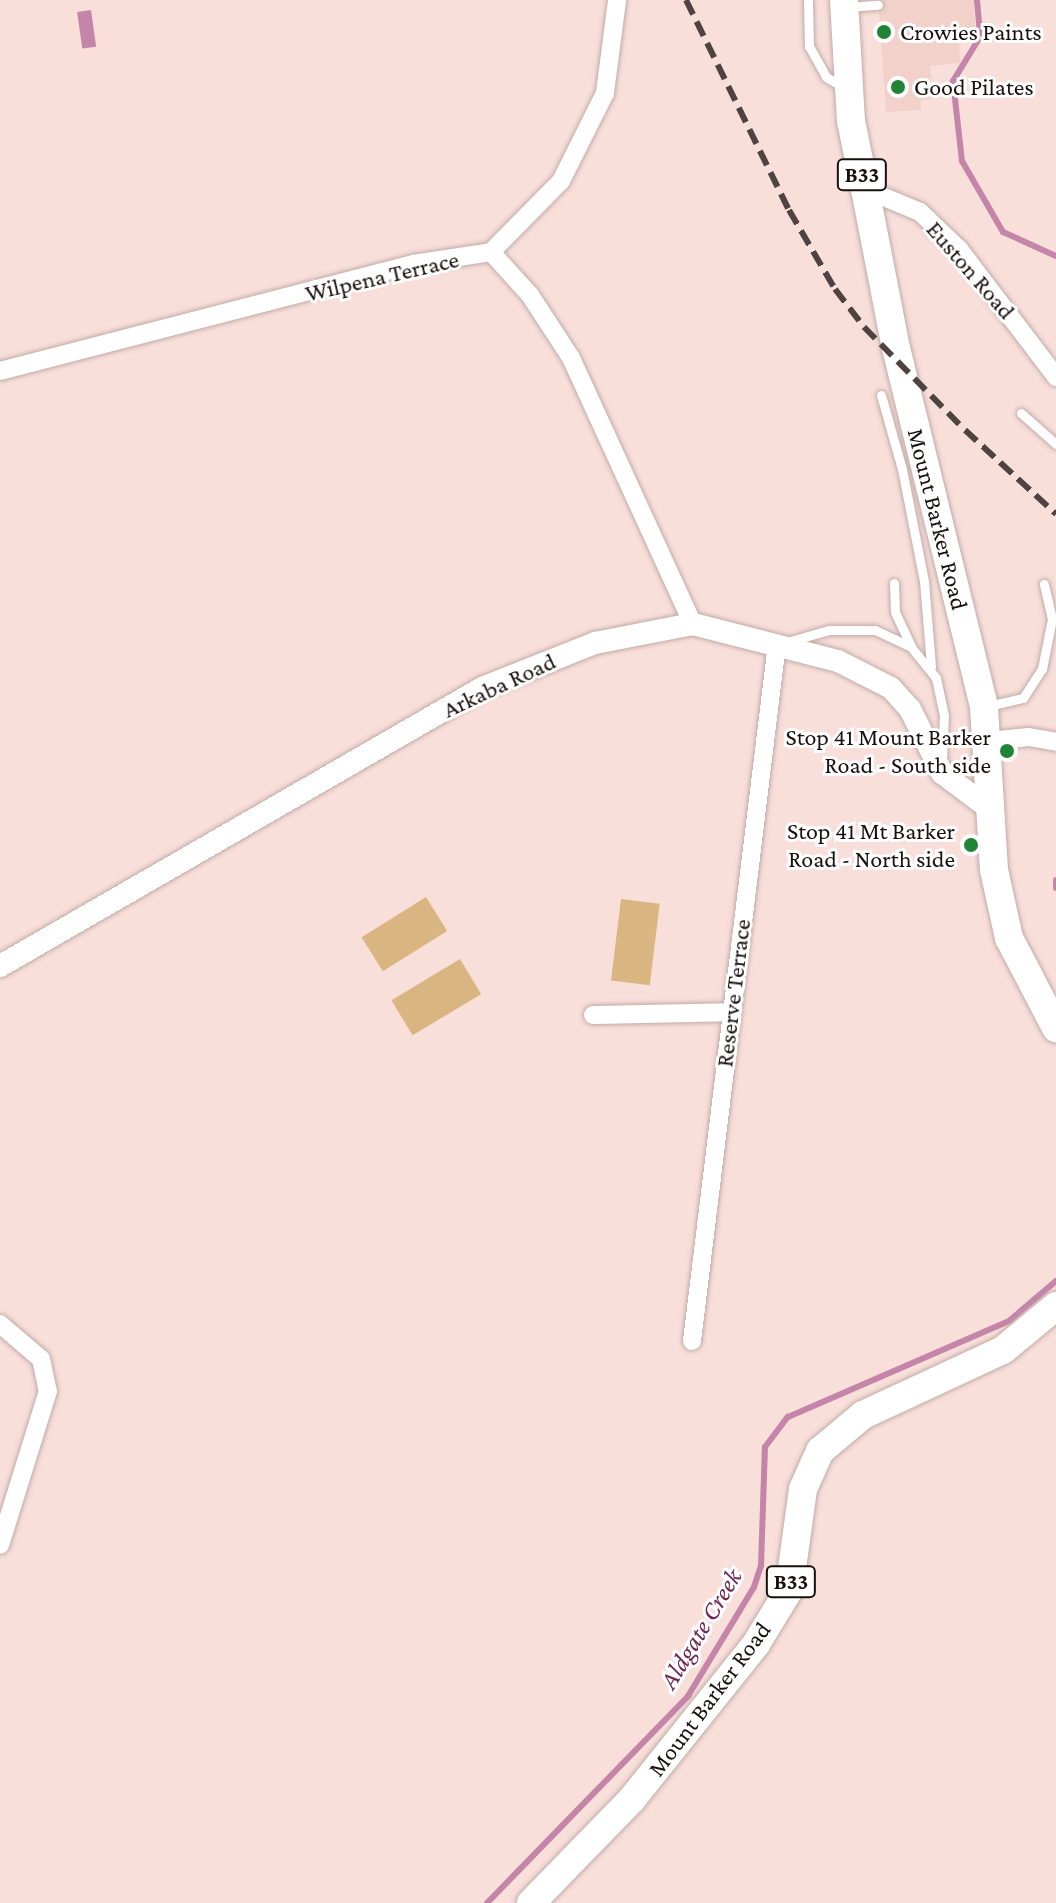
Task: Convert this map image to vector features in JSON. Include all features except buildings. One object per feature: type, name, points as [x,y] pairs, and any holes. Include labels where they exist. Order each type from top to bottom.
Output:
[{"type":"main road","name":"Mount Barker Road","points":[[844,4],[848,90],[896,348],[984,707],[989,741],[994,870],[1009,938],[1056,1028]]},
{"type":"main road","name":"Mount Barker Road","points":[[531,1903],[632,1799],[756,1644],[789,1590],[803,1489],[820,1451],[863,1415],[1003,1350],[1056,1306]]},
{"type":"street","points":[[491,252],[561,181],[599,106],[617,0]]},
{"type":"street","name":"Euston Road","points":[[865,189],[920,212],[959,249],[1056,377]]},
{"type":"street","name":"Wilpena Terrace","points":[[0,371],[413,264],[491,252],[530,295],[571,358],[693,624]]},
{"type":"street","name":"Arkaba Road","points":[[0,966],[482,688],[595,643],[693,624],[838,661],[891,688],[910,709],[942,773],[990,809]]},
{"type":"street","name":"Reserve Terrace","points":[[692,1341],[777,644]]},
{"type":"street","points":[[989,741],[1029,737],[1056,742]]},
{"type":"street","points":[[593,1015],[731,1012]]},
{"type":"street","points":[[0,1324],[41,1359],[48,1391],[0,1545]]},
{"type":"lane","points":[[808,0],[809,46],[826,77],[848,90]]},
{"type":"lane","points":[[844,4],[878,5]]},
{"type":"lane","points":[[881,395],[902,469],[924,581],[931,667],[944,715],[942,773]]},
{"type":"lane","points":[[1021,413],[1056,444]]},
{"type":"lane","points":[[894,583],[895,612],[911,647]]},
{"type":"lane","points":[[984,707],[1023,698],[1042,669],[1052,619],[1044,584]]},
{"type":"lane","points":[[777,644],[829,630],[875,630],[911,647],[931,667]]},
{"type":"shaded area","points":[[878,0],[974,0],[976,37],[959,38],[960,63],[930,66],[933,99],[921,100],[921,110],[886,112]]},
{"type":"shaded area","points":[[91,10],[96,47],[82,49],[77,12]]},
{"type":"shaded area","points":[[426,897],[447,931],[383,971],[362,937]]},
{"type":"shaded area","points":[[621,899],[660,904],[650,985],[611,980]]},
{"type":"shaded area","points":[[460,959],[481,994],[413,1035],[391,1000]]},
{"type":"waterway","name":"Aldgate Creek","points":[[977,0],[980,37],[953,81],[962,161],[1003,232],[1056,256]]},
{"type":"waterway","name":"Aldgate Creek","points":[[1056,880],[1056,888]]},
{"type":"waterway","name":"Aldgate Creek","points":[[487,1903],[688,1696],[754,1587],[761,1566],[765,1447],[788,1417],[1009,1321],[1056,1281]]},
{"type":"railway","points":[[686,0],[789,210],[835,289],[864,327],[965,430],[1056,514]]},
{"type":"place","name":"Crowies Paints","points":[[884,32]]},
{"type":"place","name":"Good Pilates","points":[[898,87]]},
{"type":"place","name":"Stop 41 Mount Barker Road - South side","points":[[1007,751]]},
{"type":"place","name":"Stop 41 Mt Barker Road - North side","points":[[971,845]]}]
